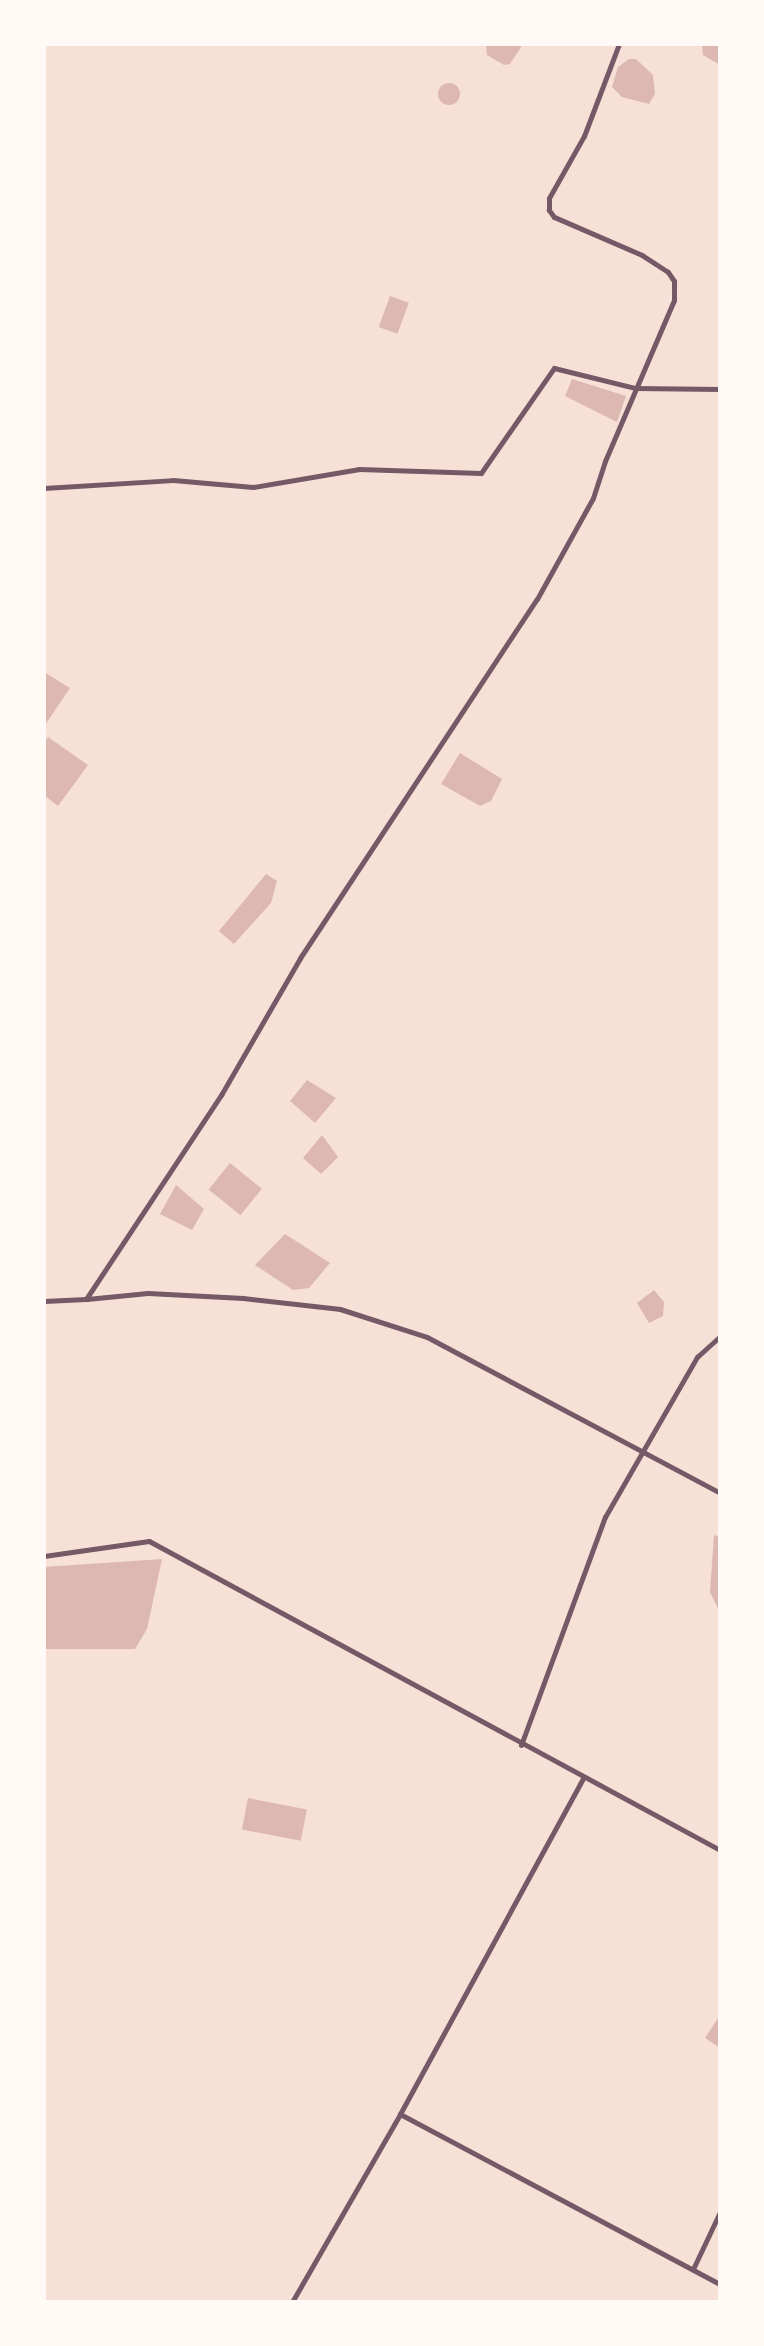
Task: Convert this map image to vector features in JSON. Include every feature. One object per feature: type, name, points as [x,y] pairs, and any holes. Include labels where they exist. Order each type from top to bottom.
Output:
[{"type":"street","points":[[86,1299],[221,1095],[300,958],[537,599],[593,498],[635,388],[674,300],[674,281],[668,272],[642,255],[554,217],[548,204],[584,136],[619,44]]},
{"type":"street","points":[[44,488],[173,480],[253,487],[359,469],[481,473],[554,368],[635,388],[720,389]]},
{"type":"street","points":[[44,1301],[148,1293],[243,1298],[340,1309],[427,1337],[720,1493]]},
{"type":"street","points":[[521,1745],[605,1517],[697,1357],[720,1336]]},
{"type":"street","points":[[44,1556],[149,1541],[720,1850]]},
{"type":"street","points":[[292,2302],[400,2114],[583,1778]]},
{"type":"street","points":[[400,2114],[720,2284]]},
{"type":"street","points":[[693,2269],[720,2212]]},
{"type":"shaded area","points":[[486,44],[523,44],[510,64],[504,65],[487,55]]},
{"type":"shaded area","points":[[702,44],[720,44],[720,65],[703,55]]},
{"type":"shaded area","points":[[629,59],[636,59],[653,75],[655,94],[649,104],[622,97],[612,87],[618,67]]},
{"type":"shaded area","points":[[449,83],[457,86],[460,94],[457,102],[449,105],[441,102],[438,94],[441,86]]},
{"type":"shaded area","points":[[390,296],[409,303],[398,334],[379,327]]},
{"type":"shaded area","points":[[572,379],[626,396],[617,422],[565,396]]},
{"type":"shaded area","points":[[44,672],[70,688],[45,725],[44,724]]},
{"type":"shaded area","points":[[48,737],[88,765],[58,806],[44,795],[44,743]]},
{"type":"shaded area","points":[[460,753],[502,779],[491,801],[480,806],[441,784]]},
{"type":"shaded area","points":[[266,874],[277,881],[271,903],[234,944],[219,931]]},
{"type":"shaded area","points":[[307,1080],[336,1098],[315,1123],[290,1101]]},
{"type":"shaded area","points":[[322,1135],[338,1157],[321,1174],[303,1158]]},
{"type":"shaded area","points":[[230,1163],[262,1189],[240,1215],[209,1189]]},
{"type":"shaded area","points":[[176,1185],[204,1209],[192,1230],[160,1214]]},
{"type":"shaded area","points":[[285,1234],[330,1263],[309,1288],[293,1290],[255,1265]]},
{"type":"shaded area","points":[[654,1290],[664,1302],[663,1316],[649,1323],[637,1303]]},
{"type":"shaded area","points":[[714,1535],[720,1537],[720,1613],[710,1592]]},
{"type":"shaded area","points":[[162,1559],[147,1629],[135,1649],[44,1649],[44,1567]]},
{"type":"shaded area","points":[[248,1798],[307,1809],[301,1841],[242,1829]]},
{"type":"shaded area","points":[[720,2015],[720,2048],[705,2038]]}]
